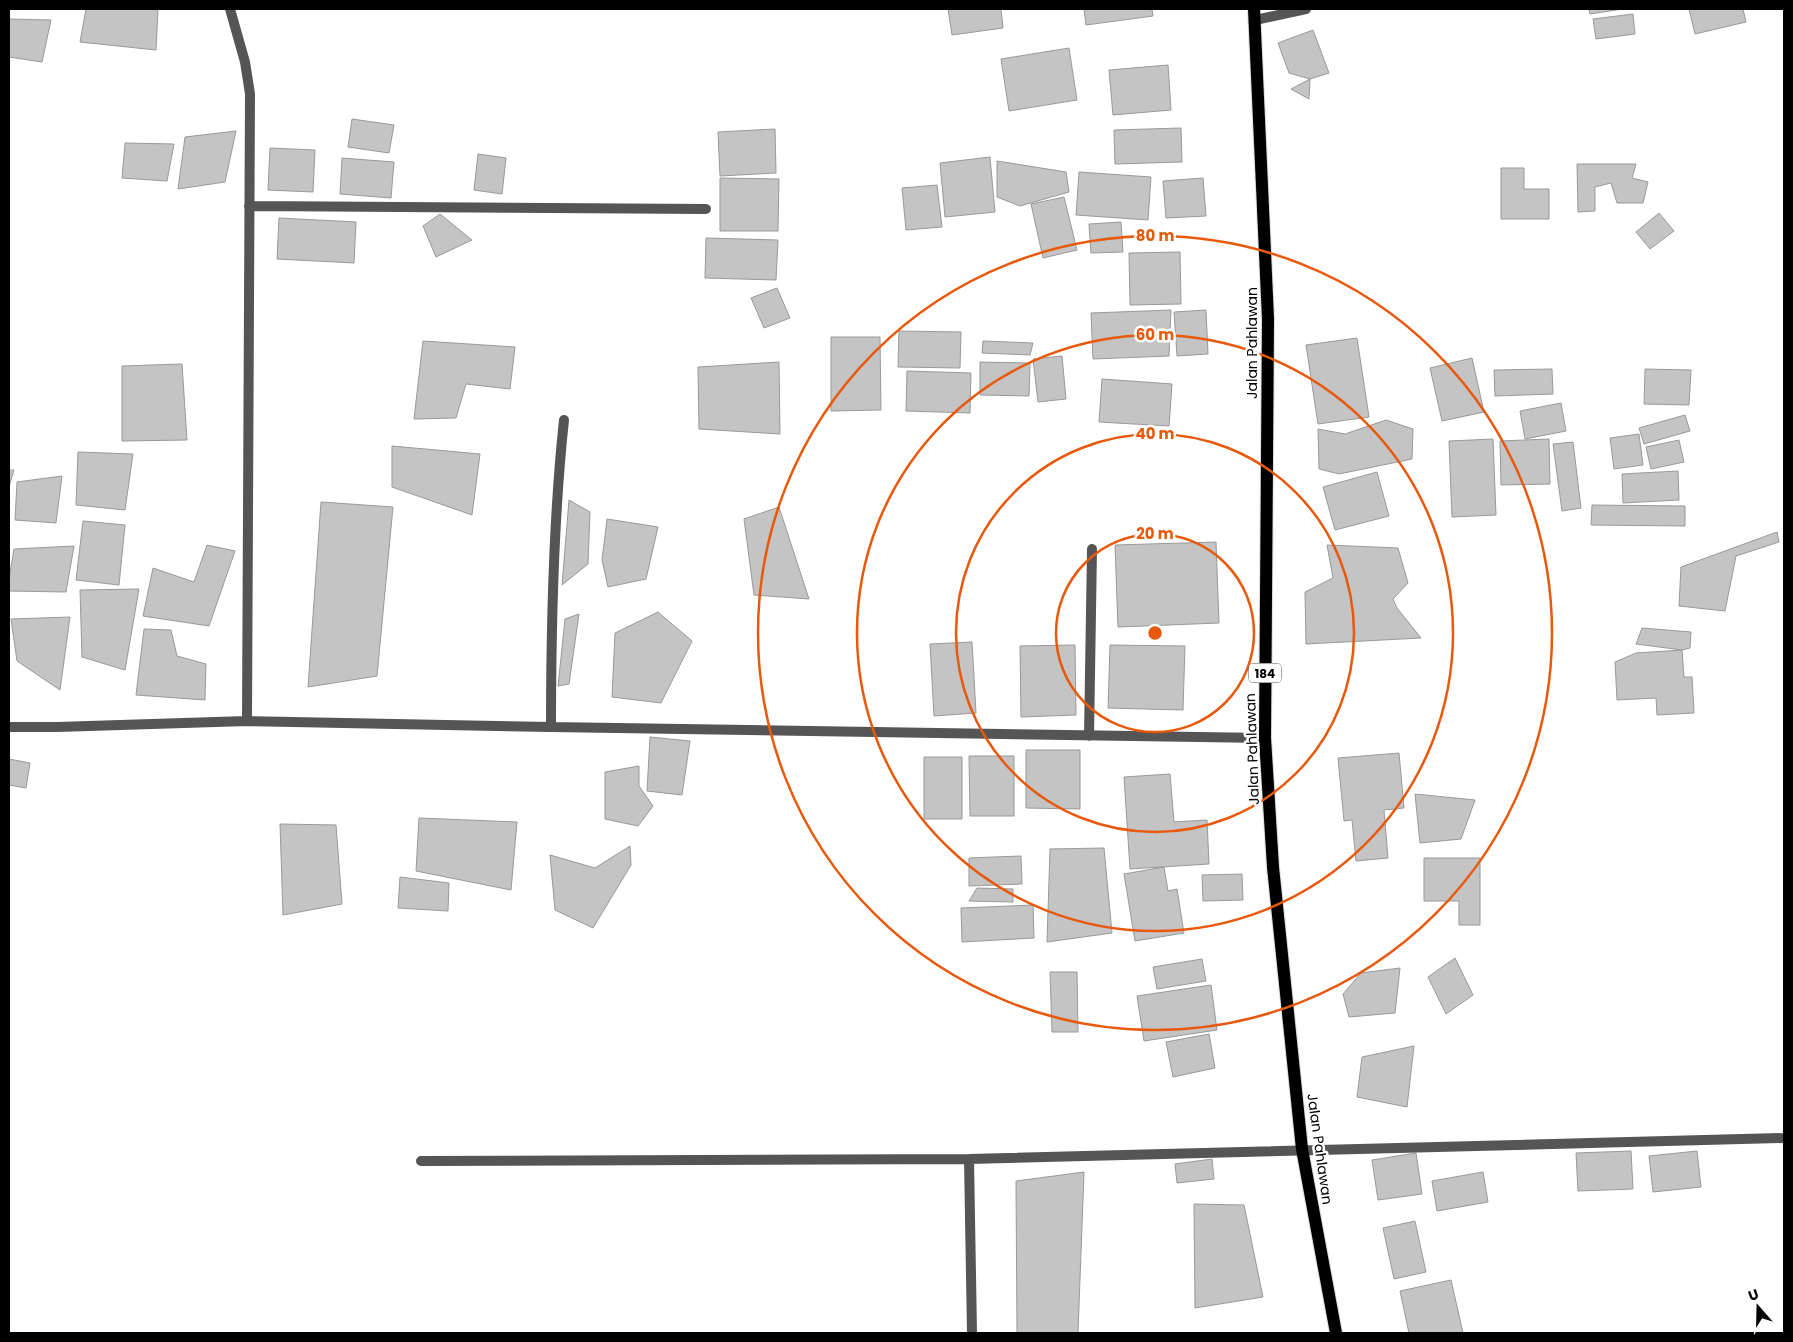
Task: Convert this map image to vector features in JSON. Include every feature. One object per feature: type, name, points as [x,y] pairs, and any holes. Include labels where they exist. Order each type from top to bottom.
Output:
[{"type":"main road","name":"Jalan Pahlawan","points":[[1254,14],[1268,319],[1265,738],[1273,867],[1302,1149],[1336,1333]]},
{"type":"street","points":[[230,9],[245,62],[250,94],[248,721]]},
{"type":"street","points":[[1254,14],[1306,9]]},
{"type":"street","points":[[249,206],[706,209]]},
{"type":"street","points":[[550,727],[558,472],[564,420]]},
{"type":"street","points":[[1089,736],[1092,549]]},
{"type":"street","points":[[9,727],[248,721],[1265,738]]},
{"type":"street","points":[[421,1161],[969,1159],[1784,1138]]},
{"type":"street","points":[[969,1159],[972,1333]]},
{"type":"building","points":[[86,9],[158,9],[156,50],[80,42]]},
{"type":"building","points":[[948,9],[1001,9],[1003,28],[952,35]]},
{"type":"building","points":[[1084,9],[1152,9],[1153,16],[1086,25]]},
{"type":"building","points":[[1589,9],[1623,9],[1590,14]]},
{"type":"building","points":[[1689,9],[1743,9],[1746,22],[1695,34]]},
{"type":"building","points":[[1633,14],[1635,34],[1596,39],[1593,19]]},
{"type":"building","points":[[9,19],[51,20],[42,62],[9,57]]},
{"type":"building","points":[[1313,30],[1329,73],[1310,79],[1289,73],[1278,43]]},
{"type":"building","points":[[1069,48],[1077,100],[1009,111],[1001,59]]},
{"type":"building","points":[[1168,65],[1171,110],[1113,115],[1109,70]]},
{"type":"building","points":[[1310,79],[1309,99],[1291,89]]},
{"type":"building","points":[[352,119],[394,125],[389,153],[348,147]]},
{"type":"building","points":[[1181,128],[1182,162],[1115,164],[1114,130]]},
{"type":"building","points":[[775,129],[776,173],[720,176],[718,132]]},
{"type":"building","points":[[236,131],[225,182],[178,189],[185,137]]},
{"type":"building","points":[[125,143],[174,144],[167,181],[122,178]]},
{"type":"building","points":[[270,148],[315,150],[313,192],[268,190]]},
{"type":"building","points":[[478,154],[506,158],[502,194],[474,190]]},
{"type":"building","points":[[990,157],[995,212],[945,217],[940,163]]},
{"type":"building","points":[[342,158],[394,162],[391,198],[340,194]]},
{"type":"building","points":[[997,161],[1066,172],[1069,192],[1020,206],[997,197]]},
{"type":"building","points":[[1577,164],[1636,164],[1632,178],[1648,182],[1643,203],[1617,203],[1611,183],[1595,187],[1595,211],[1578,212]]},
{"type":"building","points":[[1501,168],[1524,168],[1524,189],[1549,189],[1549,219],[1501,219]]},
{"type":"building","points":[[1079,172],[1151,177],[1148,220],[1076,215]]},
{"type":"building","points":[[720,178],[779,179],[778,231],[720,231]]},
{"type":"building","points":[[1203,178],[1206,216],[1166,218],[1163,181]]},
{"type":"building","points":[[937,185],[942,227],[906,230],[902,188]]},
{"type":"building","points":[[1064,197],[1077,250],[1043,258],[1031,204]]},
{"type":"building","points":[[1659,213],[1674,231],[1650,249],[1636,232]]},
{"type":"building","points":[[440,214],[472,240],[436,257],[423,226]]},
{"type":"building","points":[[279,218],[356,222],[354,263],[277,259]]},
{"type":"building","points":[[1121,222],[1123,252],[1091,253],[1089,224]]},
{"type":"building","points":[[706,238],[778,240],[776,280],[705,278]]},
{"type":"building","points":[[1180,252],[1181,304],[1130,305],[1129,253]]},
{"type":"building","points":[[777,288],[790,318],[764,328],[751,298]]},
{"type":"building","points":[[1171,310],[1169,356],[1093,359],[1091,313]]},
{"type":"building","points":[[1206,310],[1208,354],[1177,356],[1174,312]]},
{"type":"building","points":[[899,331],[961,332],[960,368],[898,367]]},
{"type":"building","points":[[831,337],[880,337],[881,410],[831,411]]},
{"type":"building","points":[[1357,338],[1369,417],[1318,424],[1306,345]]},
{"type":"building","points":[[423,341],[515,347],[510,389],[466,384],[456,418],[414,419]]},
{"type":"building","points":[[983,341],[1033,343],[1030,355],[982,353]]},
{"type":"building","points":[[1062,356],[1066,399],[1038,402],[1033,359]]},
{"type":"building","points":[[1472,358],[1484,412],[1442,421],[1430,368]]},
{"type":"building","points":[[779,362],[780,434],[699,429],[698,367]]},
{"type":"building","points":[[980,362],[1030,363],[1029,396],[980,395]]},
{"type":"building","points":[[182,364],[187,440],[122,441],[122,366]]},
{"type":"building","points":[[1552,369],[1553,394],[1495,396],[1494,370]]},
{"type":"building","points":[[1645,369],[1691,370],[1689,405],[1644,404]]},
{"type":"building","points":[[907,371],[971,373],[970,413],[906,411]]},
{"type":"building","points":[[1102,379],[1172,384],[1169,426],[1099,422]]},
{"type":"building","points":[[1561,403],[1566,431],[1525,439],[1520,411]]},
{"type":"building","points":[[1685,415],[1690,431],[1644,444],[1639,428]]},
{"type":"building","points":[[1386,420],[1413,429],[1412,459],[1339,474],[1319,469],[1318,429],[1345,434]]},
{"type":"building","points":[[1639,434],[1643,465],[1614,469],[1610,438]]},
{"type":"building","points":[[1493,439],[1496,515],[1452,517],[1449,441]]},
{"type":"building","points":[[1549,439],[1550,484],[1501,485],[1500,441]]},
{"type":"building","points":[[1679,440],[1684,462],[1651,469],[1646,447]]},
{"type":"building","points":[[1573,442],[1581,508],[1562,511],[1553,444]]},
{"type":"building","points":[[392,446],[480,454],[472,515],[392,487]]},
{"type":"building","points":[[78,452],[133,454],[125,510],[76,505]]},
{"type":"building","points":[[9,470],[14,470],[9,487]]},
{"type":"building","points":[[1678,471],[1679,500],[1623,503],[1622,474]]},
{"type":"building","points":[[1377,472],[1389,516],[1335,530],[1323,487]]},
{"type":"building","points":[[62,476],[56,523],[15,520],[17,482]]},
{"type":"building","points":[[569,500],[590,512],[588,564],[562,585]]},
{"type":"building","points":[[321,502],[393,507],[377,676],[308,687]]},
{"type":"building","points":[[1592,505],[1685,506],[1685,526],[1591,525]]},
{"type":"building","points":[[779,507],[809,599],[754,595],[744,519]]},
{"type":"building","points":[[607,519],[658,527],[646,579],[608,587],[602,560]]},
{"type":"building","points":[[83,521],[125,525],[119,585],[76,580]]},
{"type":"building","points":[[1777,532],[1779,542],[1736,556],[1725,611],[1679,606],[1681,567]]},
{"type":"building","points":[[1216,542],[1219,623],[1118,627],[1115,545]]},
{"type":"building","points":[[207,545],[235,551],[209,626],[143,616],[153,568],[194,582]]},
{"type":"building","points":[[1327,545],[1398,548],[1408,583],[1393,599],[1397,608],[1421,638],[1306,644],[1305,592],[1333,578]]},
{"type":"building","points":[[74,546],[66,592],[9,591],[14,549]]},
{"type":"building","points":[[139,589],[125,670],[82,657],[80,590]]},
{"type":"building","points":[[658,612],[692,641],[661,703],[612,697],[615,633]]},
{"type":"building","points":[[579,614],[569,684],[558,686],[565,619]]},
{"type":"building","points":[[70,617],[60,690],[17,661],[11,619]]},
{"type":"building","points":[[1642,628],[1691,632],[1690,648],[1682,650],[1636,644]]},
{"type":"building","points":[[144,629],[171,630],[177,656],[206,664],[205,700],[136,695]]},
{"type":"building","points":[[972,642],[976,713],[934,716],[930,644]]},
{"type":"building","points":[[1075,645],[1076,715],[1021,717],[1020,646]]},
{"type":"building","points":[[1110,645],[1185,646],[1183,710],[1108,708]]},
{"type":"building","points":[[1682,650],[1684,677],[1692,677],[1694,713],[1657,715],[1656,698],[1617,700],[1615,662],[1636,653]]},
{"type":"building","points":[[650,737],[690,741],[682,795],[647,791]]},
{"type":"building","points":[[1026,750],[1080,750],[1080,809],[1026,808]]},
{"type":"building","points":[[1399,753],[1404,808],[1384,810],[1388,858],[1356,861],[1352,820],[1344,821],[1338,758]]},
{"type":"building","points":[[969,756],[1014,756],[1014,816],[970,816]]},
{"type":"building","points":[[924,757],[962,757],[962,819],[924,819]]},
{"type":"building","points":[[9,759],[30,763],[26,788],[9,785]]},
{"type":"building","points":[[639,766],[639,786],[653,806],[638,826],[605,819],[605,772]]},
{"type":"building","points":[[1170,774],[1174,822],[1207,820],[1209,864],[1130,869],[1124,777]]},
{"type":"building","points":[[1415,794],[1475,800],[1461,839],[1420,843]]},
{"type":"building","points":[[419,818],[517,822],[511,890],[416,871]]},
{"type":"building","points":[[280,824],[336,825],[342,904],[283,915]]},
{"type":"building","points":[[630,846],[631,865],[593,928],[555,910],[550,855],[595,868]]},
{"type":"building","points":[[1104,848],[1112,933],[1047,942],[1050,849]]},
{"type":"building","points":[[1021,856],[1022,884],[969,886],[969,858]]},
{"type":"building","points":[[1424,858],[1480,858],[1480,925],[1459,925],[1459,901],[1424,901]]},
{"type":"building","points":[[1164,867],[1168,891],[1177,889],[1184,933],[1135,941],[1124,874]]},
{"type":"building","points":[[1242,874],[1243,900],[1203,901],[1202,875]]},
{"type":"building","points":[[400,877],[449,883],[448,911],[398,908]]},
{"type":"building","points":[[977,888],[1013,889],[1013,902],[969,901]]},
{"type":"building","points":[[1033,905],[1034,938],[962,942],[961,908]]},
{"type":"building","points":[[1455,958],[1473,995],[1446,1014],[1428,977]]},
{"type":"building","points":[[1202,959],[1206,981],[1157,989],[1153,967]]},
{"type":"building","points":[[1400,968],[1395,1013],[1349,1017],[1343,994],[1361,973]]},
{"type":"building","points":[[1050,972],[1077,972],[1078,1032],[1052,1032]]},
{"type":"building","points":[[1211,985],[1217,1030],[1144,1041],[1137,996]]},
{"type":"building","points":[[1209,1034],[1215,1068],[1173,1077],[1166,1042]]},
{"type":"building","points":[[1414,1046],[1407,1107],[1357,1097],[1362,1057]]},
{"type":"building","points":[[1631,1151],[1633,1189],[1578,1191],[1576,1153]]},
{"type":"building","points":[[1697,1151],[1701,1187],[1653,1192],[1649,1156]]},
{"type":"building","points":[[1416,1153],[1422,1194],[1378,1200],[1372,1160]]},
{"type":"building","points":[[1212,1159],[1214,1179],[1177,1183],[1175,1164]]},
{"type":"building","points":[[1084,1172],[1078,1333],[1017,1333],[1016,1181]]},
{"type":"building","points":[[1483,1172],[1488,1202],[1437,1211],[1432,1181]]},
{"type":"building","points":[[1194,1204],[1244,1205],[1263,1297],[1195,1308]]},
{"type":"building","points":[[1415,1221],[1426,1272],[1394,1279],[1383,1228]]},
{"type":"building","points":[[1451,1280],[1463,1333],[1409,1333],[1400,1291]]}]
